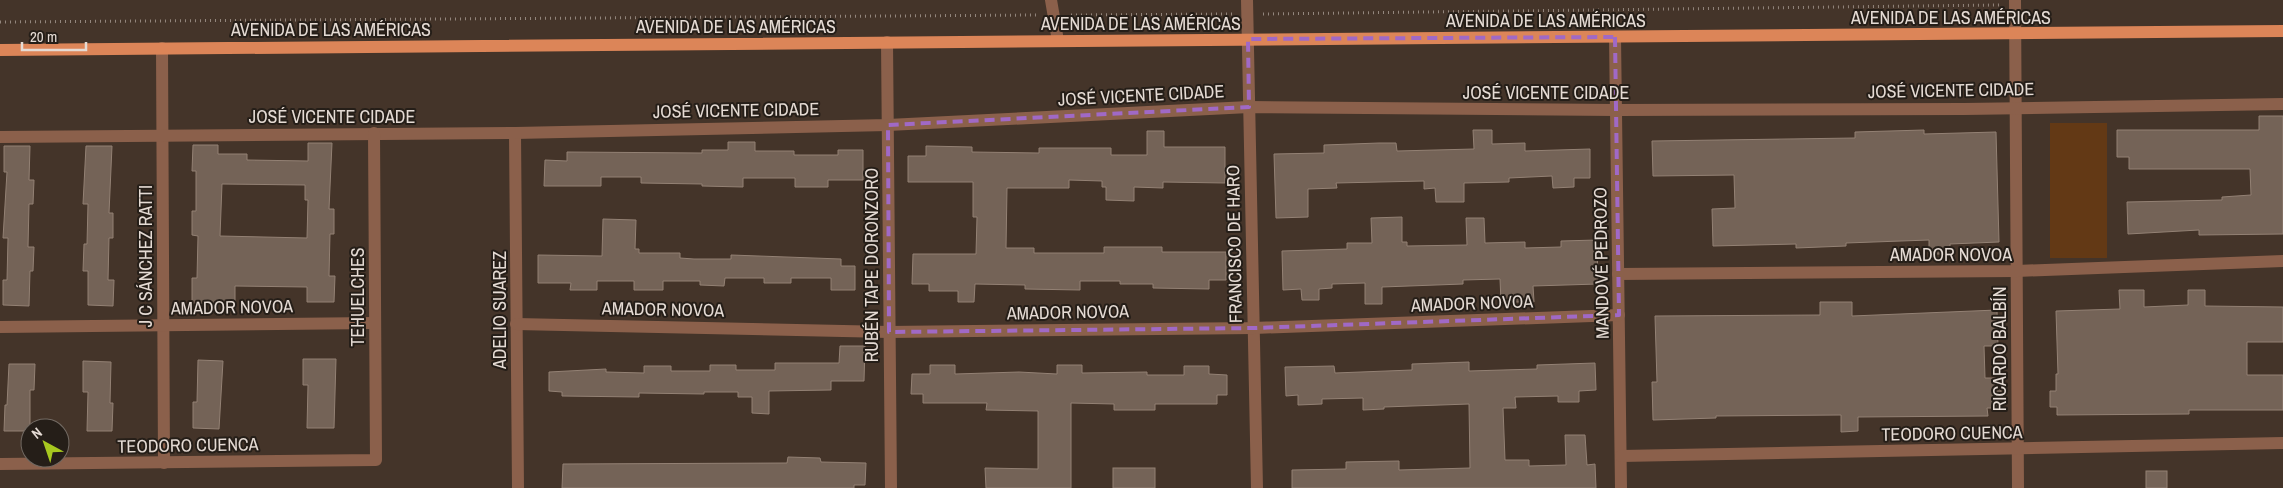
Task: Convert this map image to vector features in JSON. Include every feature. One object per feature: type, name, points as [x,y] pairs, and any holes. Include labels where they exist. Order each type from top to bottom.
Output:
[{"type":"main road","name":"AVENIDA DE LAS AMÉRICAS","points":[[0,50],[2283,31]]},
{"type":"street","points":[[1051,0],[1058,41]]},
{"type":"street","name":"FRANCISCO DE HARO","points":[[1247,0],[1257,488]]},
{"type":"street","name":"RICARDO BALBÍN","points":[[2015,3],[2018,488]]},
{"type":"street","name":"MANDOVÉ PEDROZO","points":[[1615,37],[1622,488]]},
{"type":"street","name":"RUBÉN TAPE DORONZORO","points":[[887,42],[891,488]]},
{"type":"street","name":"J C SÁNCHEZ RATTI","points":[[162,48],[164,463]]},
{"type":"street","name":"JOSÉ VICENTE CIDADE","points":[[0,137],[515,133],[888,125],[1249,107],[1616,110],[2283,104]]},
{"type":"street","name":"TEHUELCHES","points":[[374,133],[376,460]]},
{"type":"street","name":"ADELIO SUAREZ","points":[[515,133],[518,488]]},
{"type":"street","name":"AMADOR NOVOA","points":[[1618,274],[2016,271],[2283,261]]},
{"type":"street","name":"AMADOR NOVOA","points":[[516,324],[889,332],[1254,328],[1619,315]]},
{"type":"street","name":"AMADOR NOVOA","points":[[0,327],[375,323]]},
{"type":"street","name":"TEODORO CUENCA","points":[[1621,456],[2018,450],[2283,443]]},
{"type":"street","name":"TEODORO CUENCA","points":[[0,464],[376,460]]},
{"type":"path","points":[[0,22],[1248,14],[2015,3]]},
{"type":"highlighted area","points":[[1615,37],[1619,315],[1254,328],[889,332],[888,125],[1249,107],[1248,39]]},
{"type":"shaded area","points":[[2050,123],[2107,123],[2107,258],[2050,258]]},
{"type":"building","points":[[2259,116],[2283,116],[2283,234],[2199,235],[2199,230],[2128,234],[2127,202],[2222,200],[2222,197],[2251,195],[2250,169],[2129,169],[2129,157],[2117,157],[2117,130],[2259,130]]},
{"type":"building","points":[[1473,130],[1492,130],[1492,144],[1525,143],[1525,151],[1590,149],[1590,178],[1574,178],[1574,187],[1553,188],[1552,176],[1509,178],[1509,182],[1464,183],[1464,202],[1436,202],[1435,188],[1424,189],[1424,181],[1336,183],[1337,188],[1308,189],[1308,217],[1276,218],[1274,154],[1324,153],[1324,145],[1379,143],[1396,143],[1397,151],[1474,149]]},
{"type":"building","points":[[1924,130],[1924,134],[1996,132],[1999,242],[1950,244],[1950,254],[1929,254],[1929,240],[1846,243],[1846,246],[1796,248],[1796,244],[1713,246],[1712,209],[1735,208],[1734,175],[1653,176],[1652,141],[1855,138],[1855,132]]},
{"type":"building","points":[[1147,131],[1164,131],[1164,147],[1225,147],[1225,183],[1163,182],[1163,188],[1134,187],[1134,201],[1106,200],[1106,187],[1102,187],[1102,181],[1069,180],[1069,188],[1007,188],[1006,248],[1034,248],[1034,253],[1104,253],[1104,247],[1162,247],[1162,252],[1226,252],[1226,280],[1209,280],[1209,289],[1153,288],[1153,284],[1120,284],[1120,281],[1080,281],[1080,290],[1025,289],[1025,285],[975,284],[974,302],[958,302],[958,291],[929,291],[929,284],[912,284],[913,254],[976,254],[977,217],[973,217],[973,182],[908,182],[908,156],[926,156],[926,146],[972,147],[972,152],[1039,153],[1039,148],[1111,148],[1111,155],[1147,155]]},
{"type":"building","points":[[728,142],[755,142],[755,151],[794,151],[794,155],[838,155],[838,150],[863,150],[863,180],[828,180],[828,187],[795,187],[795,178],[743,178],[743,187],[641,183],[641,177],[601,177],[601,186],[544,186],[545,160],[567,161],[567,152],[702,153],[702,150],[728,150]]},
{"type":"building","points":[[308,143],[332,143],[329,209],[334,209],[334,234],[330,234],[329,276],[335,276],[334,302],[307,302],[307,287],[235,286],[235,304],[192,303],[192,278],[197,278],[198,236],[192,235],[192,211],[196,211],[196,171],[192,171],[193,145],[218,145],[218,154],[247,154],[247,160],[308,161]],"holes":[[[222,184],[305,185],[305,200],[308,200],[307,238],[220,236]]]},
{"type":"building","points":[[4,146],[30,146],[29,180],[34,180],[33,204],[29,204],[28,247],[34,247],[33,271],[30,271],[29,306],[3,305],[3,280],[7,280],[8,238],[3,238],[7,172],[4,172]]},
{"type":"building","points":[[86,146],[112,146],[109,213],[113,213],[113,238],[109,238],[108,280],[114,280],[113,306],[88,305],[88,271],[83,271],[84,244],[87,244],[88,204],[83,204]]},
{"type":"building","points":[[1402,217],[1402,242],[1407,242],[1407,246],[1467,245],[1466,218],[1484,218],[1485,243],[1525,242],[1525,248],[1561,247],[1561,241],[1597,240],[1598,284],[1533,286],[1534,302],[1501,302],[1500,279],[1463,280],[1463,284],[1382,287],[1382,304],[1365,304],[1365,283],[1332,284],[1332,288],[1319,289],[1319,300],[1302,300],[1301,289],[1283,290],[1282,251],[1347,249],[1347,243],[1372,243],[1371,218]]},
{"type":"building","points":[[603,219],[636,220],[635,249],[639,249],[639,253],[680,253],[680,258],[694,259],[731,259],[731,255],[841,259],[841,266],[855,266],[855,290],[831,290],[831,278],[791,278],[791,283],[764,283],[764,278],[725,278],[724,286],[700,285],[700,281],[663,281],[663,290],[634,290],[634,281],[597,281],[597,290],[570,290],[571,283],[538,283],[538,255],[602,256]]},
{"type":"building","points":[[2119,290],[2144,290],[2144,307],[2188,305],[2188,290],[2205,290],[2205,306],[2283,307],[2283,342],[2247,342],[2247,375],[2283,375],[2283,410],[2189,410],[2189,414],[2057,415],[2057,407],[2050,407],[2050,391],[2056,391],[2056,374],[2058,374],[2056,311],[2120,309]]},
{"type":"building","points":[[1820,302],[1852,302],[1852,316],[1997,310],[1998,346],[1984,346],[1985,378],[2001,378],[2001,408],[1987,408],[1988,416],[1858,417],[1858,431],[1841,432],[1841,415],[1716,416],[1716,418],[1653,420],[1652,382],[1657,382],[1655,316],[1820,315]]},
{"type":"building","points":[[840,346],[865,346],[864,381],[831,381],[831,390],[769,391],[769,414],[752,413],[752,397],[738,397],[738,392],[704,392],[704,394],[639,393],[639,397],[562,396],[562,392],[549,391],[549,372],[606,369],[606,372],[644,373],[644,366],[671,366],[671,371],[710,371],[710,365],[736,365],[736,370],[775,370],[775,363],[839,363]]},
{"type":"building","points":[[303,359],[336,359],[334,428],[307,428],[308,385],[303,385]]},
{"type":"building","points":[[198,360],[223,361],[219,429],[193,428],[193,402],[197,402]]},
{"type":"building","points":[[83,361],[111,362],[110,403],[113,403],[112,431],[87,431],[88,392],[83,392]]},
{"type":"building","points":[[1469,362],[1469,371],[1537,369],[1537,365],[1595,363],[1596,390],[1579,391],[1579,402],[1558,402],[1558,396],[1515,397],[1516,408],[1503,408],[1505,460],[1529,460],[1529,466],[1566,465],[1565,435],[1585,435],[1587,465],[1595,464],[1596,488],[1292,488],[1292,470],[1346,469],[1346,462],[1399,461],[1399,470],[1470,468],[1469,404],[1384,407],[1384,409],[1363,410],[1363,398],[1322,399],[1322,404],[1298,405],[1298,395],[1286,396],[1285,367],[1334,366],[1335,373],[1412,370],[1412,364]]},
{"type":"building","points":[[9,364],[35,364],[34,390],[30,390],[30,418],[20,418],[20,431],[4,431],[5,405],[7,405]]},
{"type":"building","points":[[930,365],[955,365],[955,374],[1019,372],[1057,374],[1057,365],[1082,365],[1082,373],[1147,372],[1147,375],[1184,375],[1184,366],[1209,366],[1209,374],[1227,375],[1227,395],[1217,395],[1217,404],[1155,404],[1155,410],[1114,410],[1114,404],[1071,403],[1071,488],[986,488],[985,468],[1038,469],[1038,411],[986,410],[987,403],[923,403],[923,394],[911,394],[912,374],[930,374]]},
{"type":"building","points":[[788,457],[820,458],[821,462],[866,463],[865,485],[854,485],[854,488],[562,488],[563,464],[787,463]]},
{"type":"building","points":[[1113,468],[1155,468],[1155,488],[1113,488]]},
{"type":"building","points":[[2146,471],[2167,471],[2167,488],[2146,488]]}]
